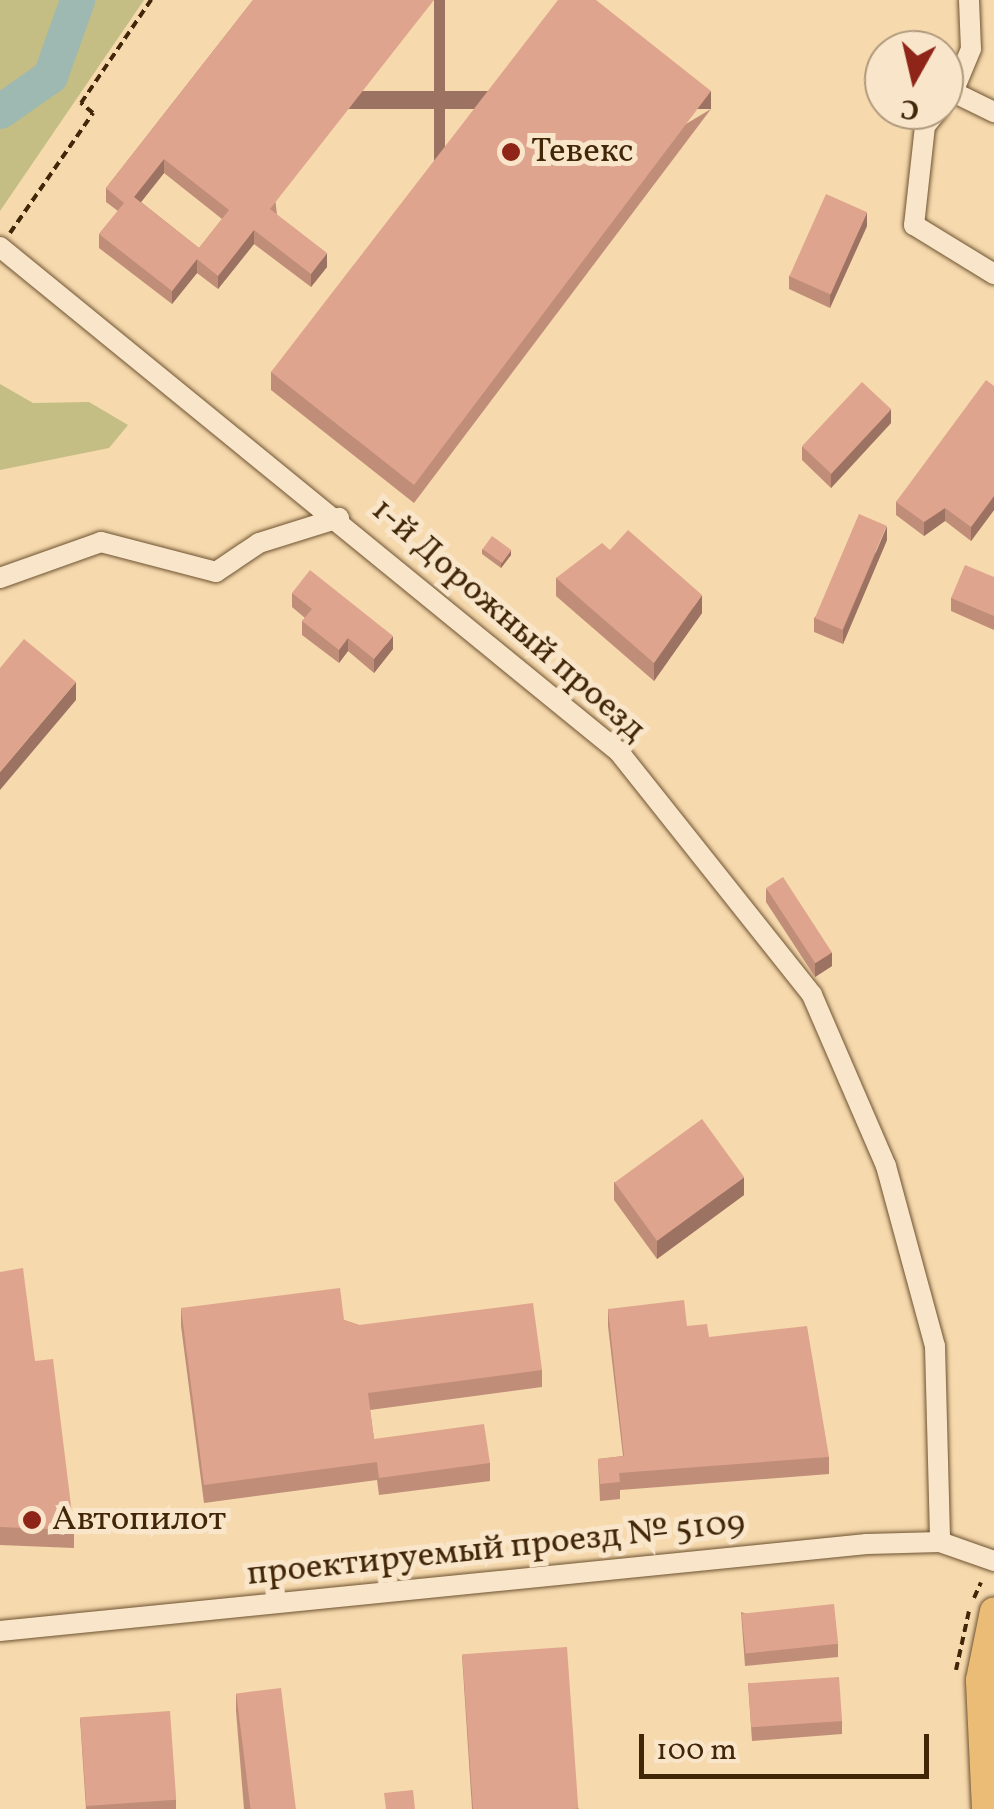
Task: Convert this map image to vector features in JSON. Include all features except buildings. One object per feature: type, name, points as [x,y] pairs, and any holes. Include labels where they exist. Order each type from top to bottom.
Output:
[{"type":"main road","points":[[986,1809],[980,1680],[994,1611]]},
{"type":"street","points":[[964,64],[971,49],[970,0]]},
{"type":"street","points":[[964,103],[994,112]]},
{"type":"street","points":[[924,130],[914,225],[994,274]]},
{"type":"street","name":"1-й Дорожный проезд","points":[[0,247],[339,518],[619,752],[812,995],[886,1166],[934,1346],[940,1542]]},
{"type":"street","points":[[0,578],[101,542],[216,572],[259,543],[339,518]]},
{"type":"street","name":"проектируемый проезд № 5109","points":[[0,1630],[940,1542],[994,1560]]},
{"type":"path","points":[[0,247],[92,113],[81,102],[151,0]]},
{"type":"shaded area","points":[[0,0],[144,0],[0,211]]},
{"type":"shaded area","points":[[0,384],[33,403],[89,402],[128,425],[109,448],[0,470]]},
{"type":"waterway","points":[[0,111],[50,76],[77,0]]},
{"type":"place","name":"Тевекс","points":[[511,152]]},
{"type":"place","name":"Автопилот","points":[[32,1520]]}]
